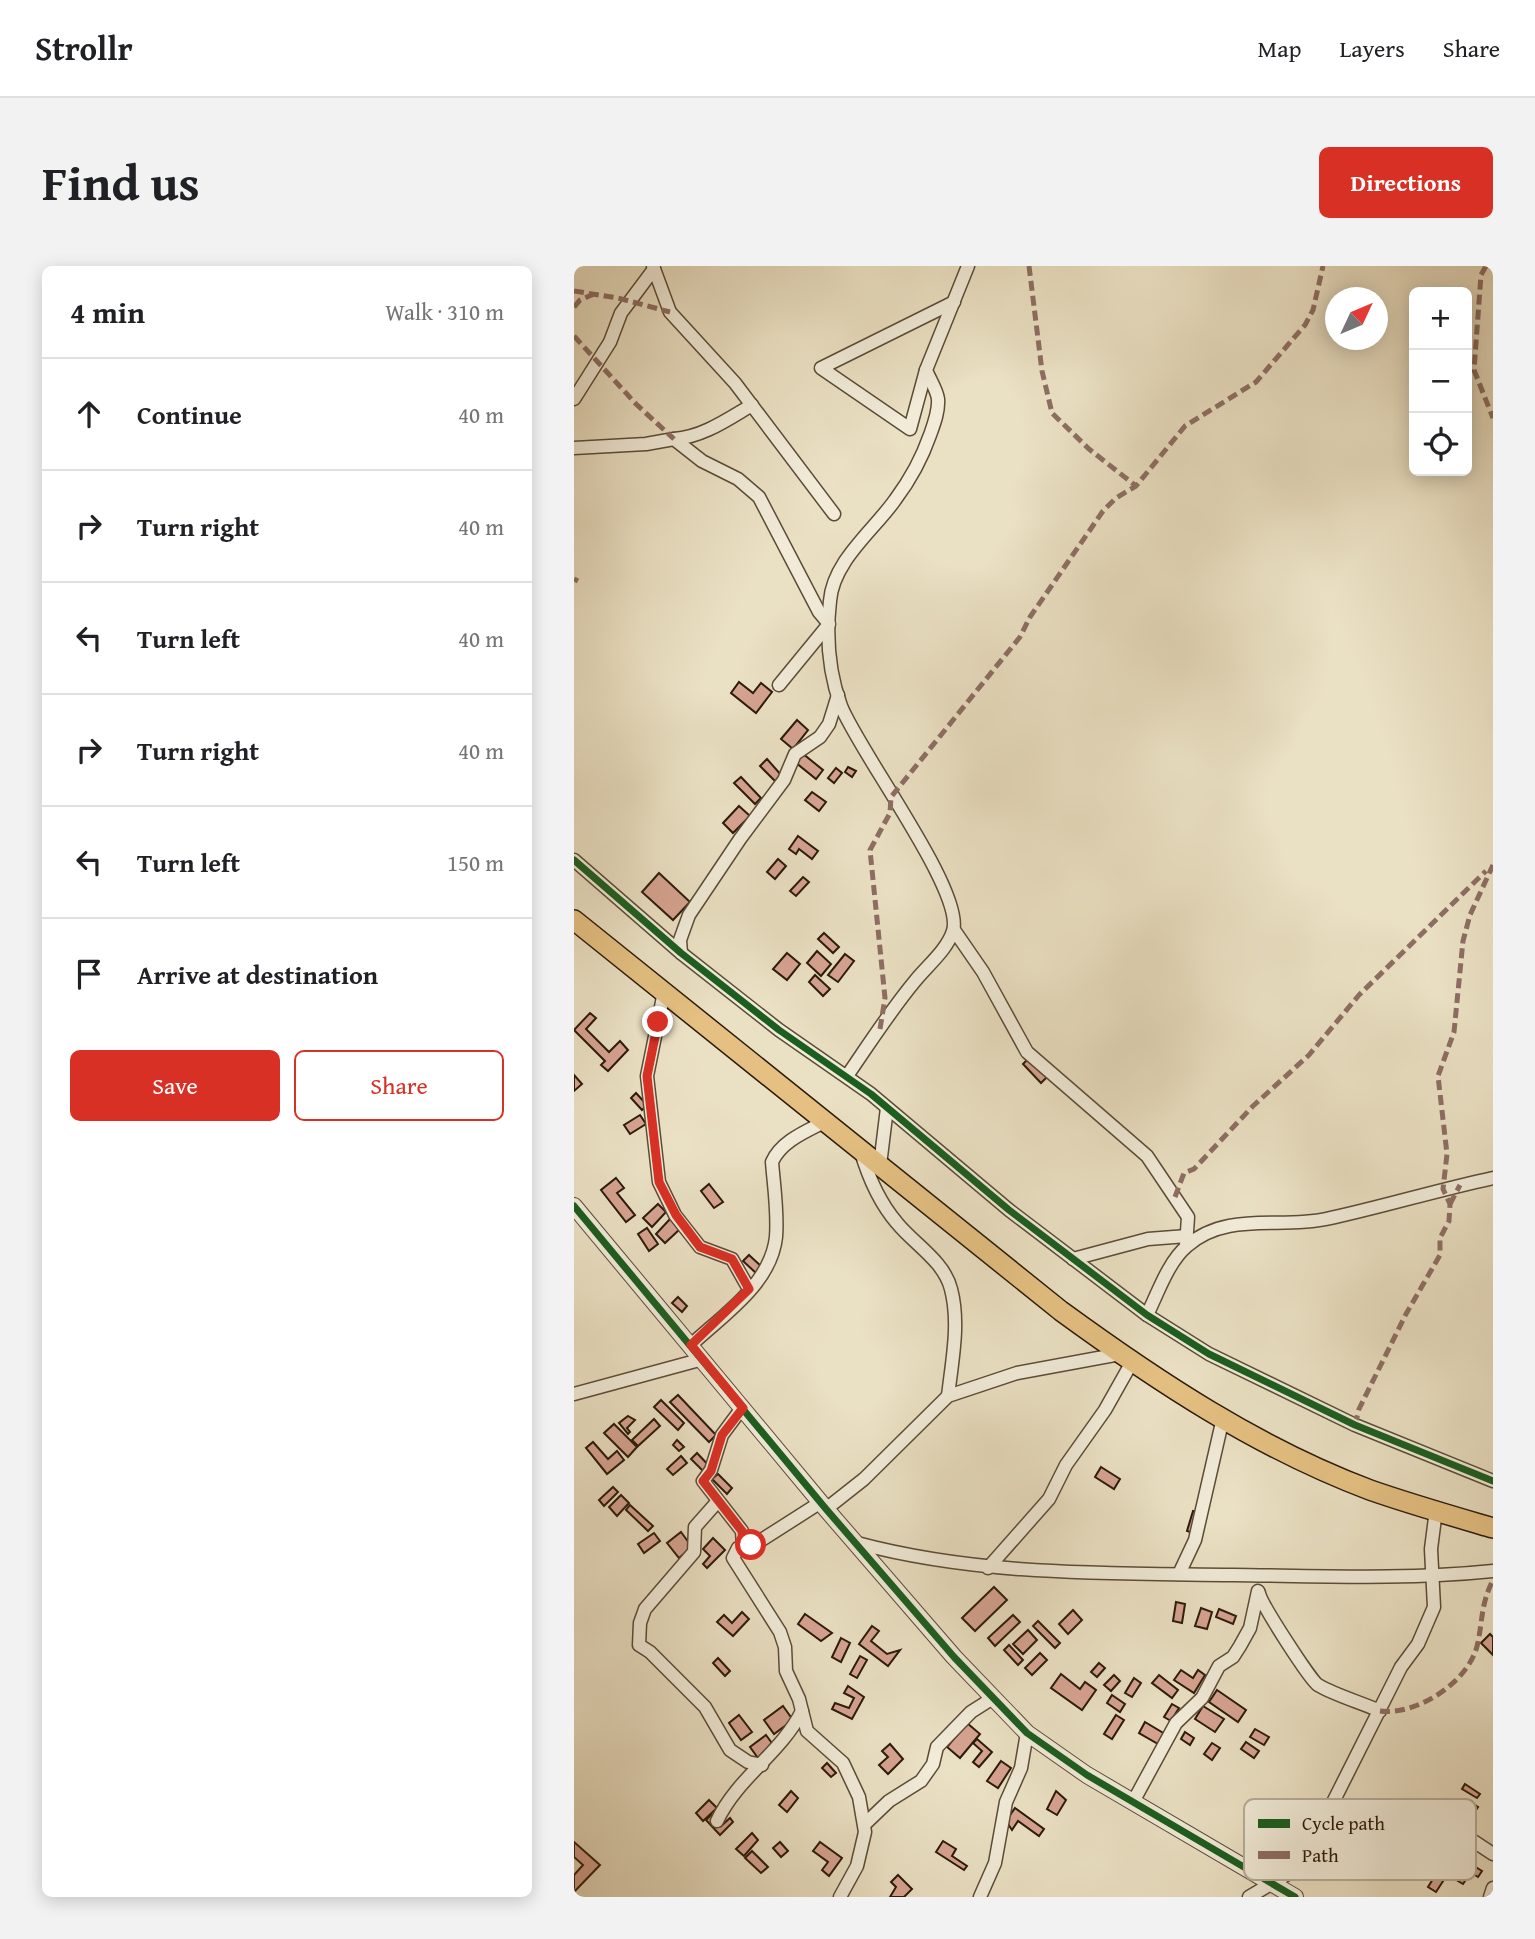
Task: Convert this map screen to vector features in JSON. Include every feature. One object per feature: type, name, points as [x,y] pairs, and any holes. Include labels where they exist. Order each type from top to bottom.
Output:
[{"type":"main road","points":[[574,920],[1061,1311],[1126,1358],[1223,1418],[1287,1453],[1370,1489],[1493,1528]]},
{"type":"street","points":[[954,302],[821,368],[910,429],[926,370],[954,302],[968,266]]},
{"type":"street","points":[[574,399],[610,342],[621,313],[653,268]]},
{"type":"street","points":[[653,268],[670,312],[705,347],[834,514]]},
{"type":"street","points":[[926,370],[938,397],[935,420],[923,455],[895,500],[843,566],[830,597],[829,654],[838,695],[860,745],[943,885],[954,914],[954,930],[983,972],[1027,1052],[1063,1087],[1138,1144],[1188,1217],[1187,1241],[1147,1315]]},
{"type":"street","points":[[574,448],[646,444],[698,434],[752,405]]},
{"type":"street","points":[[674,439],[702,461],[738,479],[759,497],[818,612],[829,624]]},
{"type":"street","points":[[779,685],[829,624]]},
{"type":"street","points":[[681,953],[680,940],[689,915],[784,780],[795,754],[820,737],[829,723],[838,695]]},
{"type":"street","points":[[574,860],[681,953],[779,1030],[847,1076],[1073,1259],[1147,1315],[1209,1354],[1355,1425],[1493,1481]]},
{"type":"street","points":[[847,1076],[954,930]]},
{"type":"street","points":[[664,992],[647,1076],[659,1182],[676,1215],[696,1243],[705,1250],[732,1259],[749,1289]]},
{"type":"street","points":[[880,1165],[887,1108]]},
{"type":"street","points":[[691,1345],[761,1277],[773,1251],[777,1223],[772,1162],[775,1155],[795,1138],[826,1121]]},
{"type":"street","points":[[860,1149],[872,1186],[885,1206],[898,1224],[932,1258],[951,1287],[955,1318],[948,1396]]},
{"type":"street","points":[[1073,1259],[1148,1239],[1187,1241],[1233,1226],[1273,1221],[1322,1220],[1493,1178]]},
{"type":"street","points":[[574,1206],[824,1505],[993,1698],[1027,1733],[1087,1775],[1244,1866]]},
{"type":"street","points":[[840,1897],[857,1866],[865,1824],[859,1797],[850,1774],[807,1731],[803,1710],[786,1671],[785,1647],[780,1632],[736,1565],[735,1552],[824,1505],[864,1479],[948,1396],[1017,1373],[1126,1358],[1105,1410],[1073,1454],[1053,1492],[988,1568]]},
{"type":"street","points":[[574,1394],[703,1359]]},
{"type":"street","points":[[743,1408],[722,1435],[711,1471],[704,1479],[705,1487],[742,1531],[743,1546]]},
{"type":"street","points":[[1179,1574],[1199,1527],[1223,1418]]},
{"type":"street","points":[[718,1501],[695,1527],[694,1552],[645,1609],[640,1623],[639,1646],[650,1652],[705,1707],[730,1749],[748,1762],[762,1765]]},
{"type":"street","points":[[1336,1799],[1401,1667],[1418,1644],[1434,1607],[1431,1549],[1436,1510]]},
{"type":"street","points":[[858,1543],[909,1557],[988,1568],[1261,1576],[1434,1577],[1493,1571]]},
{"type":"street","points":[[1133,1802],[1176,1723],[1202,1699],[1219,1666],[1233,1657],[1241,1646],[1250,1628],[1261,1576]]},
{"type":"street","points":[[1258,1591],[1265,1610],[1296,1652],[1312,1680],[1380,1711]]},
{"type":"street","points":[[865,1824],[889,1801],[921,1781],[933,1764],[937,1747],[971,1712],[993,1698]]},
{"type":"street","points":[[717,1821],[730,1798],[791,1732],[803,1710]]},
{"type":"street","points":[[980,1897],[995,1863],[1003,1811],[1021,1768],[1027,1733]]},
{"type":"street","points":[[1476,1843],[1493,1854]]},
{"type":"street","points":[[1268,1880],[1295,1897]]},
{"type":"street","points":[[1250,1897],[1278,1880]]},
{"type":"street","points":[[1490,1897],[1493,1888]]},
{"type":"building","points":[[739,682],[753,693],[761,683],[772,692],[756,713],[731,693]]},
{"type":"building","points":[[797,720],[808,730],[793,749],[781,739]]},
{"type":"building","points":[[802,753],[823,770],[816,779],[795,762]]},
{"type":"building","points":[[767,759],[782,776],[776,782],[760,766]]},
{"type":"building","points":[[848,767],[856,771],[852,777],[845,772]]},
{"type":"building","points":[[836,768],[842,773],[834,783],[828,778]]},
{"type":"building","points":[[741,777],[761,798],[755,804],[734,783]]},
{"type":"building","points":[[812,792],[826,802],[819,811],[805,800]]},
{"type":"building","points":[[739,806],[750,816],[733,833],[723,823]]},
{"type":"building","points":[[798,836],[818,851],[812,859],[799,849],[796,854],[789,849]]},
{"type":"building","points":[[778,859],[786,866],[775,879],[767,872]]},
{"type":"building","points":[[659,873],[690,902],[673,920],[642,892]]},
{"type":"building","points":[[803,877],[809,882],[796,896],[790,891]]},
{"type":"building","points":[[824,933],[839,947],[833,953],[818,939]]},
{"type":"building","points":[[817,951],[831,964],[821,976],[807,963]]},
{"type":"building","points":[[787,953],[800,964],[787,980],[773,969]]},
{"type":"building","points":[[845,954],[854,961],[838,982],[828,975]]},
{"type":"building","points":[[815,975],[830,989],[823,996],[809,982]]},
{"type":"building","points":[[590,1013],[596,1018],[586,1029],[609,1052],[620,1041],[628,1050],[608,1071],[601,1065],[605,1061],[574,1030]]},
{"type":"building","points":[[1029,1058],[1047,1077],[1041,1083],[1023,1064]]},
{"type":"building","points":[[574,1075],[582,1084],[574,1091]]},
{"type":"building","points":[[636,1093],[647,1105],[642,1110],[631,1098]]},
{"type":"building","points":[[640,1115],[646,1124],[630,1134],[624,1125]]},
{"type":"building","points":[[616,1178],[624,1188],[617,1193],[635,1215],[626,1222],[601,1190]]},
{"type":"building","points":[[709,1184],[723,1202],[714,1208],[701,1191]]},
{"type":"building","points":[[658,1204],[666,1212],[652,1227],[643,1218]]},
{"type":"building","points":[[670,1219],[680,1229],[665,1243],[656,1234]]},
{"type":"building","points":[[647,1228],[658,1244],[649,1251],[638,1234]]},
{"type":"building","points":[[749,1255],[763,1268],[757,1274],[743,1261]]},
{"type":"building","points":[[678,1297],[687,1306],[682,1312],[672,1303]]},
{"type":"building","points":[[678,1395],[716,1435],[709,1442],[670,1402]]},
{"type":"building","points":[[661,1400],[684,1423],[678,1430],[654,1407]]},
{"type":"building","points":[[628,1416],[635,1420],[627,1428],[630,1432],[628,1434],[619,1423]]},
{"type":"building","points":[[654,1419],[660,1426],[638,1446],[632,1440]]},
{"type":"building","points":[[614,1424],[637,1447],[628,1457],[604,1433]]},
{"type":"building","points":[[677,1440],[684,1447],[679,1451],[673,1445]]},
{"type":"building","points":[[593,1442],[608,1459],[617,1451],[624,1460],[607,1474],[586,1448]]},
{"type":"building","points":[[697,1453],[711,1468],[705,1473],[691,1459]]},
{"type":"building","points":[[681,1456],[687,1463],[673,1475],[667,1469]]},
{"type":"building","points":[[1101,1467],[1120,1479],[1114,1489],[1095,1477]]},
{"type":"building","points":[[718,1474],[732,1488],[727,1494],[712,1479]]},
{"type":"building","points":[[613,1487],[618,1492],[604,1506],[599,1500]]},
{"type":"building","points":[[621,1495],[629,1503],[617,1516],[609,1507]]},
{"type":"building","points":[[630,1505],[653,1526],[648,1531],[626,1510]]},
{"type":"building","points":[[1193,1511],[1201,1514],[1195,1534],[1187,1531]]},
{"type":"building","points":[[681,1532],[692,1547],[679,1558],[667,1543]]},
{"type":"building","points":[[654,1533],[660,1541],[644,1553],[638,1544]]},
{"type":"building","points":[[713,1538],[725,1550],[707,1568],[703,1564],[710,1556],[703,1549]]},
{"type":"building","points":[[994,1587],[1007,1600],[975,1631],[962,1618]]},
{"type":"building","points":[[1176,1602],[1185,1604],[1182,1623],[1173,1621]]},
{"type":"building","points":[[1201,1608],[1212,1612],[1207,1629],[1195,1626]]},
{"type":"building","points":[[1219,1609],[1236,1616],[1233,1624],[1216,1617]]},
{"type":"building","points":[[1073,1610],[1082,1620],[1068,1634],[1059,1624]]},
{"type":"building","points":[[742,1612],[749,1619],[733,1636],[717,1622],[724,1615],[732,1623]]},
{"type":"building","points":[[805,1614],[832,1633],[821,1641],[798,1624]]},
{"type":"building","points":[[1013,1615],[1020,1622],[995,1646],[988,1638]]},
{"type":"building","points":[[1038,1621],[1060,1643],[1055,1648],[1033,1626]]},
{"type":"building","points":[[872,1626],[879,1631],[871,1641],[887,1654],[900,1650],[888,1666],[859,1644]]},
{"type":"building","points":[[1028,1630],[1037,1640],[1023,1654],[1013,1644]]},
{"type":"building","points":[[1490,1634],[1493,1637],[1493,1655],[1481,1643]]},
{"type":"building","points":[[841,1638],[850,1643],[841,1662],[832,1657]]},
{"type":"building","points":[[1009,1645],[1023,1660],[1018,1665],[1004,1650]]},
{"type":"building","points":[[1040,1653],[1047,1660],[1032,1675],[1025,1668]]},
{"type":"building","points":[[860,1656],[867,1660],[857,1678],[850,1674]]},
{"type":"building","points":[[718,1658],[730,1671],[725,1676],[713,1663]]},
{"type":"building","points":[[1099,1663],[1105,1668],[1097,1677],[1091,1672]]},
{"type":"building","points":[[1181,1670],[1193,1678],[1198,1670],[1205,1675],[1194,1693],[1174,1680]]},
{"type":"building","points":[[1061,1674],[1080,1689],[1085,1682],[1096,1690],[1082,1710],[1051,1688]]},
{"type":"building","points":[[1114,1675],[1120,1681],[1111,1691],[1104,1685]]},
{"type":"building","points":[[1159,1675],[1178,1690],[1172,1698],[1152,1683]]},
{"type":"building","points":[[1134,1678],[1141,1683],[1132,1697],[1125,1693]]},
{"type":"building","points":[[848,1686],[864,1697],[852,1719],[832,1709],[835,1703],[849,1708],[854,1698],[844,1693]]},
{"type":"building","points":[[1217,1690],[1246,1710],[1238,1722],[1209,1702]]},
{"type":"building","points":[[1112,1695],[1125,1704],[1120,1712],[1107,1703]]},
{"type":"building","points":[[1172,1704],[1179,1708],[1171,1721],[1164,1717]]},
{"type":"building","points":[[783,1706],[793,1720],[774,1734],[764,1720]]},
{"type":"building","points":[[1203,1706],[1224,1719],[1215,1732],[1195,1719]]},
{"type":"building","points":[[739,1715],[752,1732],[741,1740],[729,1723]]},
{"type":"building","points":[[1116,1715],[1124,1720],[1112,1739],[1104,1734]]},
{"type":"building","points":[[1145,1722],[1165,1734],[1158,1744],[1139,1733]]},
{"type":"building","points":[[967,1723],[980,1734],[960,1758],[947,1747]]},
{"type":"building","points":[[1255,1729],[1269,1737],[1264,1745],[1250,1737]]},
{"type":"building","points":[[1185,1732],[1194,1738],[1190,1745],[1181,1739]]},
{"type":"building","points":[[766,1735],[774,1746],[758,1758],[750,1747]]},
{"type":"building","points":[[977,1739],[992,1752],[979,1767],[973,1762],[982,1751],[973,1743]]},
{"type":"building","points":[[1246,1742],[1259,1751],[1254,1758],[1241,1749]]},
{"type":"building","points":[[1212,1743],[1220,1748],[1212,1760],[1204,1754]]},
{"type":"building","points":[[890,1744],[903,1759],[888,1774],[879,1765],[888,1757],[882,1751]]},
{"type":"building","points":[[1001,1761],[1011,1768],[998,1788],[987,1781]]},
{"type":"building","points":[[827,1763],[836,1773],[831,1777],[822,1768]]},
{"type":"building","points":[[1465,1784],[1480,1794],[1477,1798],[1462,1789]]},
{"type":"building","points":[[791,1791],[798,1798],[787,1812],[779,1805]]},
{"type":"building","points":[[1056,1791],[1066,1800],[1057,1815],[1047,1809]]},
{"type":"building","points":[[709,1800],[717,1808],[703,1821],[696,1813]]},
{"type":"building","points":[[1015,1808],[1044,1829],[1039,1836],[1018,1821],[1012,1830],[1006,1821]]},
{"type":"building","points":[[711,1815],[721,1826],[730,1818],[733,1822],[720,1835],[706,1820]]},
{"type":"building","points":[[752,1833],[758,1840],[744,1856],[736,1849]]},
{"type":"building","points":[[943,1841],[956,1849],[952,1856],[967,1866],[964,1870],[936,1852]]},
{"type":"building","points":[[574,1842],[600,1865],[574,1892],[574,1875],[583,1865],[574,1857]]},
{"type":"building","points":[[780,1842],[788,1851],[781,1857],[773,1848]]},
{"type":"building","points":[[820,1842],[842,1858],[829,1876],[822,1870],[828,1862],[813,1851]]},
{"type":"building","points":[[752,1851],[768,1867],[761,1873],[745,1858]]},
{"type":"building","points":[[1476,1867],[1482,1871],[1478,1877],[1476,1876]]},
{"type":"building","points":[[898,1875],[912,1889],[904,1897],[890,1897],[896,1887],[891,1882]]},
{"type":"building","points":[[1432,1880],[1444,1880],[1436,1892],[1428,1887]]},
{"type":"marked path","points":[[1029,266],[1042,371],[1052,413],[1089,449],[1136,486]]},
{"type":"marked path","points":[[880,1029],[885,998],[870,850],[890,813],[891,797],[1020,637],[1030,617],[1103,511],[1116,498],[1136,486],[1185,426],[1256,382],[1305,325],[1313,310],[1323,266]]},
{"type":"marked path","points":[[1486,266],[1481,275],[1474,370],[1493,418]]},
{"type":"marked path","points":[[574,291],[618,298],[670,312]]},
{"type":"marked path","points":[[574,307],[580,300],[594,294]]},
{"type":"marked path","points":[[574,336],[636,404],[674,439]]},
{"type":"marked path","points":[[574,579],[578,581]]},
{"type":"marked path","points":[[1355,1425],[1359,1409],[1406,1314],[1440,1255],[1440,1238],[1449,1221],[1450,1204],[1443,1189],[1447,1154],[1438,1076],[1454,1032],[1463,941],[1470,915],[1493,865]]},
{"type":"marked path","points":[[1175,1197],[1184,1173],[1194,1169],[1253,1106],[1309,1055],[1359,995],[1486,871]]},
{"type":"marked path","points":[[1450,1204],[1460,1185]]},
{"type":"marked path","points":[[1380,1711],[1395,1711],[1425,1702],[1454,1682],[1465,1670],[1478,1642],[1484,1604],[1493,1580]]},
{"type":"cycle path","points":[[574,860],[681,953],[779,1030],[871,1094],[1009,1210],[1147,1315],[1209,1354],[1355,1425],[1493,1481]]},
{"type":"cycle path","points":[[574,1206],[826,1509],[954,1657],[1027,1733],[1087,1775],[1244,1867]]},
{"type":"cycle path","points":[[1266,1880],[1295,1897]]},
{"type":"route","points":[[658,1022],[647,1076],[659,1182],[664,1196],[696,1243],[705,1250],[732,1259],[749,1289],[691,1345],[743,1408],[722,1435],[711,1471],[704,1476],[703,1481],[705,1487],[742,1531],[743,1546],[751,1545]]}]
